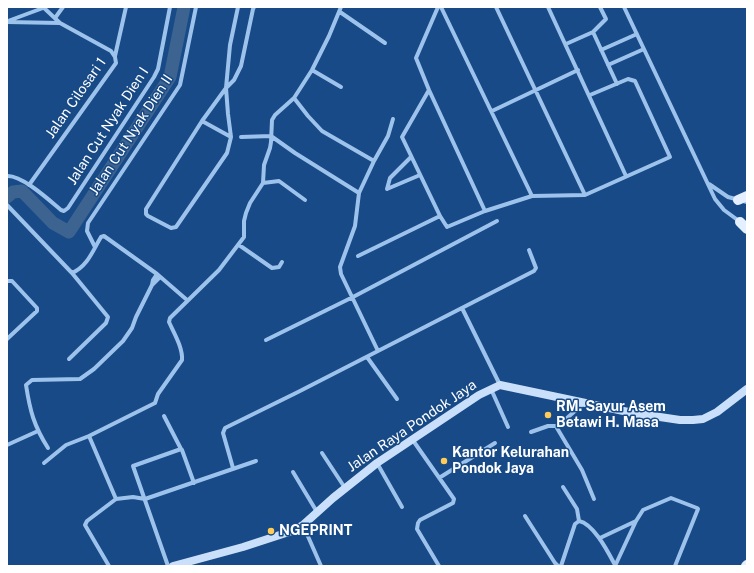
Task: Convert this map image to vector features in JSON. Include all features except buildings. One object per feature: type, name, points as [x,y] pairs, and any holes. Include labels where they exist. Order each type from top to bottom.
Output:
[{"type":"main road","name":"Jalan Raya Pondok Jaya","points":[[173,566],[188,564],[243,547],[287,533],[303,525],[377,463],[490,389],[500,386],[665,418],[693,420],[703,419],[717,412],[747,389]]},
{"type":"street","points":[[55,18],[63,7]]},
{"type":"street","points":[[115,57],[126,7]]},
{"type":"street","name":"Jalan Cut Nyak Dien I","points":[[29,185],[61,210],[68,208],[154,77],[158,69],[170,7]]},
{"type":"street","name":"Jalan Cut Nyak Dien II","points":[[95,247],[87,231],[88,223],[180,85],[196,7]]},
{"type":"street","points":[[238,7],[230,45],[226,88],[231,137],[227,153],[176,227],[171,228],[148,216],[146,214],[146,209],[202,121],[226,88],[234,80],[241,66],[254,7]]},
{"type":"street","points":[[44,463],[66,445],[89,436],[155,404],[158,394],[182,360],[179,345],[169,322],[170,318],[219,270],[244,237],[244,221],[248,208],[263,183],[264,165],[270,148],[272,120],[275,115],[294,98],[312,70],[341,7]]},
{"type":"street","points":[[438,7],[416,58],[429,90],[485,211]]},
{"type":"street","points":[[441,7],[532,196]]},
{"type":"street","points":[[496,7],[585,195]]},
{"type":"street","points":[[548,7],[626,176]]},
{"type":"street","points":[[566,44],[593,32],[606,19],[600,7]]},
{"type":"street","points":[[624,7],[707,182],[719,204],[729,214],[745,225]]},
{"type":"street","points":[[7,22],[43,8]]},
{"type":"street","name":"Jalan Cilosari 1","points":[[29,185],[116,63],[115,57],[111,51],[60,23],[43,8]]},
{"type":"street","points":[[340,12],[385,42]]},
{"type":"street","points":[[7,22],[60,23]]},
{"type":"street","points":[[593,32],[617,84]]},
{"type":"street","points":[[601,50],[637,34]]},
{"type":"street","points":[[608,65],[644,49]]},
{"type":"street","points":[[312,70],[341,87]]},
{"type":"street","points":[[492,111],[578,70]]},
{"type":"street","points":[[429,90],[402,137],[440,216],[447,227],[485,211],[532,196],[585,195],[670,157],[635,81],[628,79],[590,96]]},
{"type":"street","points":[[294,98],[322,131],[374,161]]},
{"type":"street","points":[[378,351],[340,267],[355,226],[359,193],[388,136],[394,119]]},
{"type":"street","points":[[202,121],[231,137]]},
{"type":"street","points":[[241,137],[271,136],[295,153],[359,193]]},
{"type":"street","points":[[411,157],[390,178],[387,189],[420,175]]},
{"type":"street","points":[[7,176],[13,176],[29,185]]},
{"type":"street","points":[[263,183],[279,181],[304,200]]},
{"type":"street","points":[[707,182],[722,194],[744,199]]},
{"type":"street","points":[[7,213],[9,208],[72,272],[105,313],[108,321],[69,359]]},
{"type":"street","points":[[358,256],[440,216]]},
{"type":"street","points":[[266,340],[353,297],[497,221]]},
{"type":"street","points":[[72,272],[83,266],[101,237],[104,236],[188,300]]},
{"type":"street","points":[[239,245],[272,268],[279,267],[282,262]]},
{"type":"street","points":[[233,468],[223,433],[225,428],[534,271],[536,268],[528,250]]},
{"type":"street","points":[[48,448],[38,431],[29,406],[26,385],[32,380],[80,379],[87,375],[123,341],[132,328],[153,280],[158,276]]},
{"type":"street","points":[[7,281],[12,281],[37,308],[37,310],[7,339]]},
{"type":"street","points":[[462,308],[500,386]]},
{"type":"street","points":[[366,356],[397,399]]},
{"type":"street","points":[[490,389],[508,427]]},
{"type":"street","points":[[530,432],[548,426],[558,426],[584,403]]},
{"type":"street","points":[[164,416],[182,450],[194,483]]},
{"type":"street","points":[[558,426],[558,430],[582,470],[594,499]]},
{"type":"street","points":[[7,445],[38,431]]},
{"type":"street","points":[[89,436],[116,499]]},
{"type":"street","points":[[412,439],[454,499],[453,503],[420,520],[418,523],[417,529],[439,566]]},
{"type":"street","points":[[439,478],[495,443]]},
{"type":"street","points":[[168,566],[133,468],[134,465],[181,449]]},
{"type":"street","points":[[322,453],[346,488]]},
{"type":"street","points":[[109,566],[85,525],[87,521],[116,499],[133,497],[145,499],[256,461]]},
{"type":"street","points":[[377,463],[402,507]]},
{"type":"street","points":[[293,472],[317,512]]},
{"type":"street","points":[[563,487],[577,509],[579,521]]},
{"type":"street","points":[[615,566],[636,521],[643,510],[670,498],[697,508],[698,512],[675,566]]},
{"type":"street","points":[[525,516],[555,563],[559,566],[575,524],[579,521]]},
{"type":"street","points":[[579,521],[583,522],[600,538],[615,566]]},
{"type":"street","points":[[600,538],[636,521]]},
{"type":"street","points":[[303,525],[321,566]]},
{"type":"waterway","points":[[7,197],[13,192],[22,191],[53,223],[69,232],[170,77],[184,7]]},
{"type":"place","name":"RM. Sayur Asem Betawi H. Masa","points":[[548,415]]},
{"type":"place","name":"Kantor Kelurahan Pondok Jaya","points":[[444,461]]},
{"type":"place","name":"NGEPRINT","points":[[271,531]]}]
